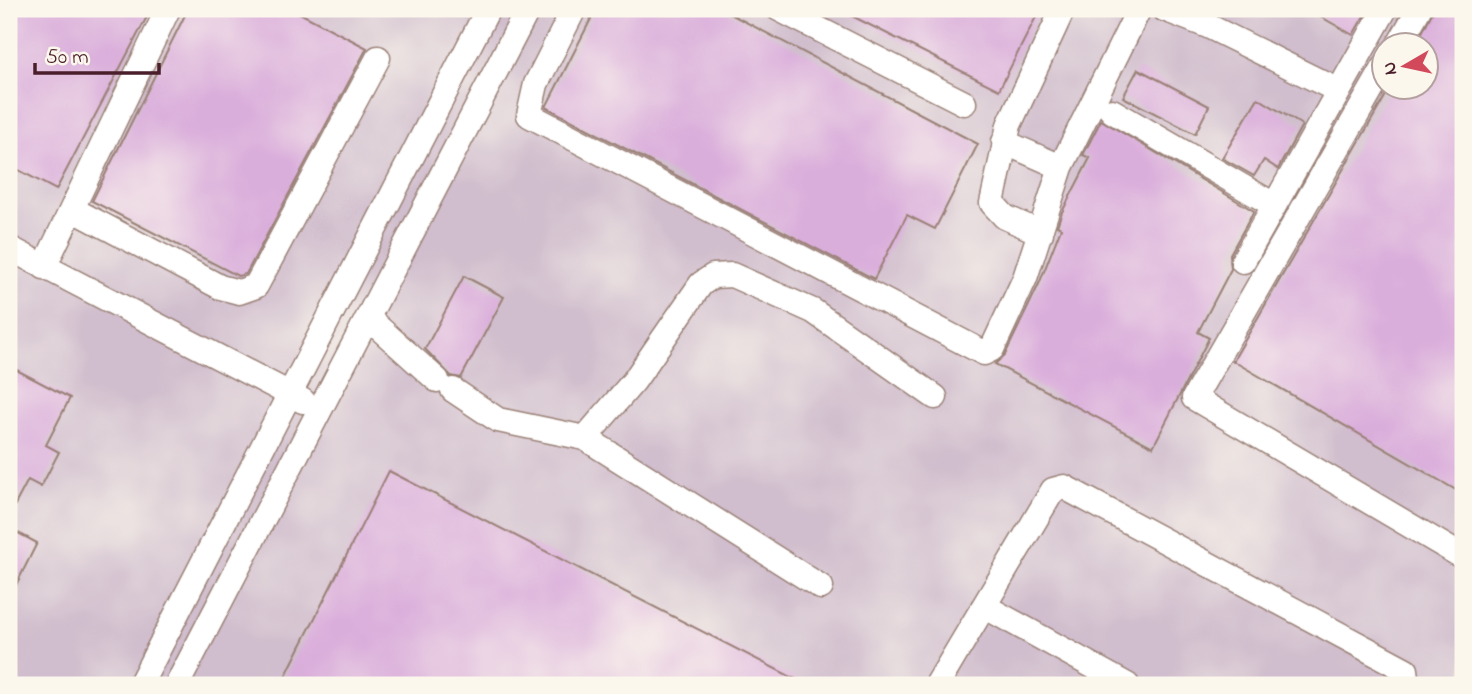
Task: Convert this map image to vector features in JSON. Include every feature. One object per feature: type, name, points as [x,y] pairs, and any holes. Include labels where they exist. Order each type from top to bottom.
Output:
[{"type":"street","points":[[44,267],[167,9]]},
{"type":"street","points":[[140,685],[488,9]]},
{"type":"street","points":[[177,685],[528,9]]},
{"type":"street","points":[[574,9],[536,84],[529,116],[984,353],[992,349],[1026,278],[1061,167],[1139,9]]},
{"type":"street","points":[[779,9],[964,103]]},
{"type":"street","points":[[1041,233],[1005,217],[992,203],[1004,142],[1063,9]]},
{"type":"street","points":[[1164,9],[1212,17],[1339,91]]},
{"type":"street","points":[[1243,261],[1385,9]]},
{"type":"street","points":[[1406,32],[1419,9]]},
{"type":"street","points":[[72,209],[220,287],[239,292],[256,286],[378,58]]},
{"type":"street","points":[[1370,92],[1194,398],[1463,556]]},
{"type":"street","points":[[1112,111],[1274,205]]},
{"type":"street","points":[[1004,142],[1061,167]]},
{"type":"street","points":[[397,186],[429,201]]},
{"type":"street","points":[[9,248],[320,410]]},
{"type":"street","points":[[584,438],[634,381],[701,284],[720,274],[732,275],[813,311],[935,397]]},
{"type":"street","points":[[368,318],[445,385],[498,419],[584,438],[821,587]]},
{"type":"street","points":[[937,685],[1054,490],[1064,487],[1406,670],[1408,685]]},
{"type":"street","points":[[984,606],[1127,685]]},
{"type":"shaded area","points":[[9,9],[1463,9],[1463,685],[9,685]]},
{"type":"building","points":[[13,9],[151,9],[56,190],[9,165],[9,17]]},
{"type":"building","points":[[188,9],[292,9],[367,48],[246,274],[238,276],[92,201]]},
{"type":"building","points":[[596,9],[721,9],[978,144],[935,229],[907,215],[874,279],[546,107]]},
{"type":"building","points":[[838,9],[1040,9],[999,90]]},
{"type":"building","points":[[1307,9],[1368,9],[1353,35]]},
{"type":"building","points":[[1434,9],[1448,9],[1463,18],[1463,494],[1233,361],[1382,102],[1440,102],[1440,32],[1422,32]]},
{"type":"building","points":[[1138,69],[1209,106],[1195,134],[1123,97]]},
{"type":"building","points":[[1258,98],[1302,125],[1278,169],[1264,160],[1254,176],[1222,158]]},
{"type":"building","points":[[1101,120],[1254,211],[1230,254],[1231,269],[1198,332],[1209,338],[1153,447],[995,364],[1005,355],[1039,284],[1061,228],[1057,226],[1062,212],[1090,158],[1083,155]]},
{"type":"building","points":[[464,276],[504,297],[461,378],[451,376],[425,349]]},
{"type":"building","points":[[9,366],[70,398],[46,445],[59,452],[41,487],[28,480],[9,516]]},
{"type":"building","points":[[389,471],[807,685],[281,685]]},
{"type":"building","points":[[9,528],[37,543],[9,599]]}]
